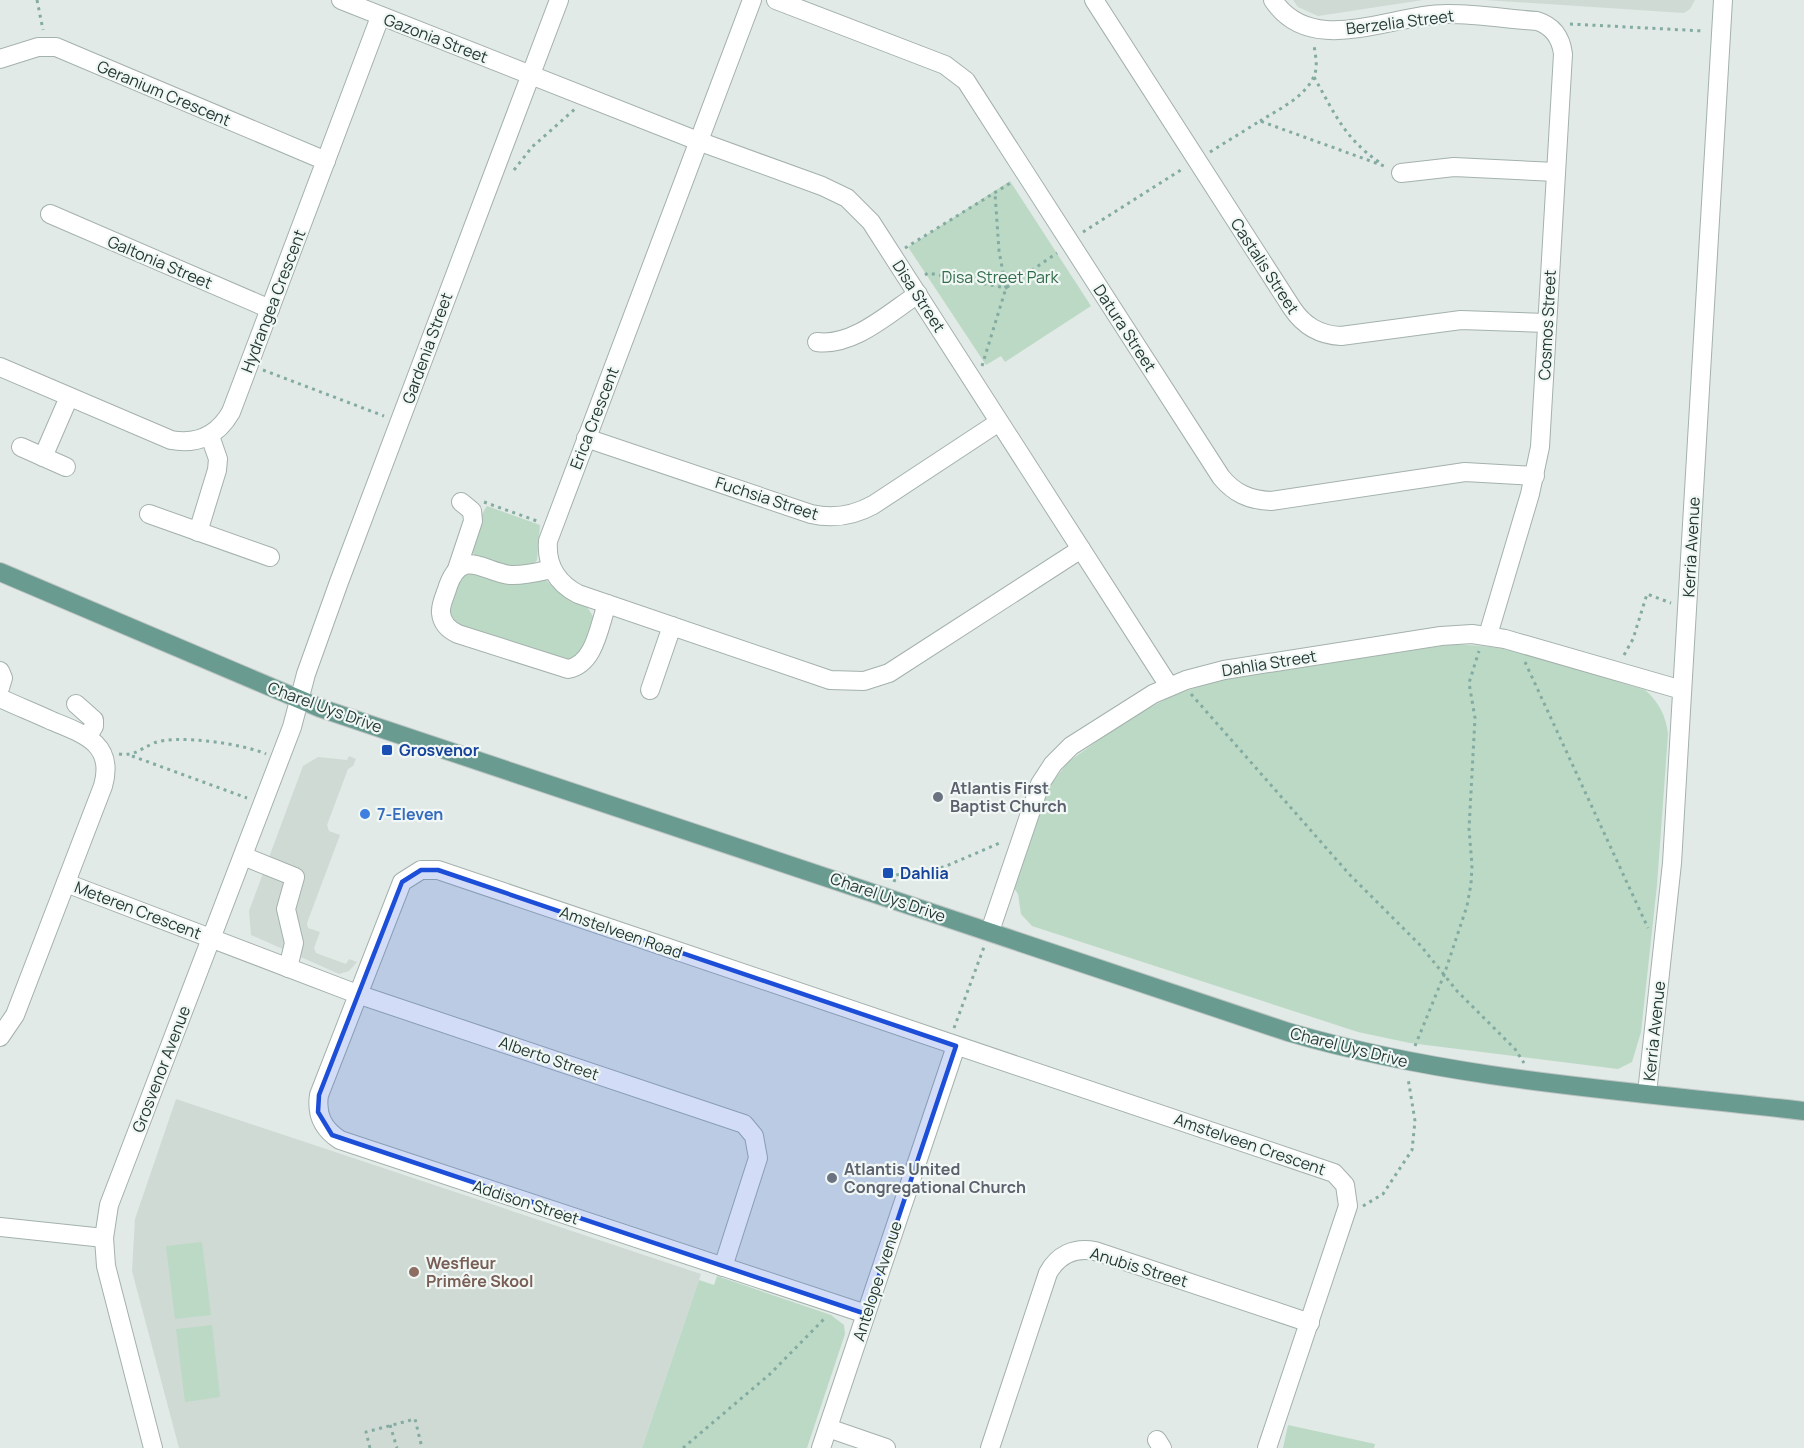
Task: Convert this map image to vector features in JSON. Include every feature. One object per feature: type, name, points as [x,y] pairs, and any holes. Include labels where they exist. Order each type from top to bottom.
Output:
[{"type":"main road","name":"Charel Uys Drive","points":[[0,572],[331,712],[1288,1032],[1407,1063],[1804,1111]]},
{"type":"street","name":"Gazonia Street","points":[[341,0],[380,17],[531,73]]},
{"type":"street","name":"Gardenia Street","points":[[300,699],[306,674],[399,422],[559,0]]},
{"type":"street","points":[[698,141],[752,0]]},
{"type":"street","name":"Datura Street","points":[[776,0],[952,69],[966,81],[1221,477],[1241,495],[1271,501],[1465,472],[1535,476]]},
{"type":"street","name":"Castalis Street","points":[[1094,0],[1298,317],[1315,331],[1341,336],[1461,320],[1547,323]]},
{"type":"street","points":[[1273,0],[1292,20],[1311,29]]},
{"type":"street","name":"Kerria Avenue","points":[[1647,1093],[1672,863],[1723,0]]},
{"type":"street","name":"Berzelia Street","points":[[1311,29],[1332,31],[1467,8],[1539,22]]},
{"type":"street","name":"Hydrangea Crescent","points":[[210,436],[219,429],[231,412],[380,17]]},
{"type":"street","name":"Cosmos Street","points":[[1488,635],[1535,476],[1540,447],[1563,54],[1556,33],[1539,22]]},
{"type":"street","points":[[0,59],[46,46]]},
{"type":"street","name":"Geranium Crescent","points":[[46,46],[65,50],[326,161]]},
{"type":"street","name":"Disa Street","points":[[531,73],[698,141],[835,191],[864,213],[1081,549],[1177,683]]},
{"type":"street","name":"Erica Crescent","points":[[552,569],[547,551],[554,525],[698,141]]},
{"type":"street","points":[[1401,173],[1454,167],[1556,172]]},
{"type":"street","name":"Galtonia Street","points":[[50,214],[270,309]]},
{"type":"street","points":[[817,342],[831,344],[847,339],[915,290]]},
{"type":"street","points":[[0,367],[171,440],[191,442],[210,436],[218,459],[217,470],[198,531]]},
{"type":"street","points":[[44,457],[69,397]]},
{"type":"street","name":"Fuchsia Street","points":[[586,438],[811,514],[832,517],[853,514],[873,505],[999,422]]},
{"type":"street","points":[[21,447],[66,467]]},
{"type":"street","points":[[461,502],[472,511],[473,521],[457,569],[441,606],[442,619],[449,628],[562,668],[574,668],[586,660],[607,604]]},
{"type":"street","points":[[148,514],[270,557]]},
{"type":"street","points":[[457,569],[473,564],[514,575],[552,569],[570,590],[607,604],[830,680],[864,681],[889,673],[1081,549]]},
{"type":"street","points":[[650,690],[672,626]]},
{"type":"street","name":"Dahlia Street","points":[[990,931],[1040,784],[1061,755],[1138,703],[1177,683],[1224,670],[1441,636],[1488,635],[1682,690]]},
{"type":"street","points":[[0,671],[3,678],[0,688]]},
{"type":"street","points":[[0,698],[94,742]]},
{"type":"street","name":"Grosvenor Avenue","points":[[153,1448],[108,1279],[104,1238],[109,1205],[280,760],[300,699]]},
{"type":"street","name":"Meteren Crescent","points":[[0,1037],[15,1016],[105,777],[104,759],[94,742],[94,720],[76,704]]},
{"type":"street","points":[[243,856],[291,870],[286,909],[294,944],[288,968]]},
{"type":"street","name":"Amstelveen Road","points":[[357,994],[398,888],[413,873],[430,869],[952,1044]]},
{"type":"street","name":"Meteren Crescent","points":[[66,883],[211,938]]},
{"type":"street","name":"Alberto Street","points":[[211,938],[357,994],[744,1124],[754,1136],[758,1158],[723,1267]]},
{"type":"street","name":"Addison Street","points":[[357,994],[319,1095],[318,1112],[326,1129],[332,1135],[340,1140],[866,1314]]},
{"type":"street","name":"Amstelveen Crescent","points":[[952,1044],[1328,1169],[1345,1185],[1348,1201]]},
{"type":"street","name":"Antelope Avenue","points":[[821,1448],[952,1044]]},
{"type":"street","points":[[1268,1448],[1348,1201]]},
{"type":"street","points":[[0,1227],[104,1238]]},
{"type":"street","name":"Anubis Street","points":[[990,1448],[1048,1274],[1055,1262],[1072,1251],[1095,1251],[1310,1323]]},
{"type":"street","points":[[828,1428],[886,1448]]},
{"type":"path","points":[[37,0],[46,46]]},
{"type":"path","points":[[1539,22],[1721,32]]},
{"type":"path","points":[[915,290],[928,273],[1006,288],[1071,243],[1079,234],[1291,101],[1314,77],[1317,67],[1311,29]]},
{"type":"path","points":[[1314,77],[1332,114],[1346,133],[1383,165]]},
{"type":"path","points":[[489,181],[501,188],[532,147],[591,98]]},
{"type":"path","points":[[1260,121],[1401,173]]},
{"type":"path","points":[[893,255],[1026,173]]},
{"type":"path","points":[[972,379],[984,364],[1006,288],[999,251],[995,194]]},
{"type":"path","points":[[249,366],[399,422]]},
{"type":"path","points":[[461,502],[490,502],[530,519],[554,525]]},
{"type":"path","points":[[1616,652],[1626,655],[1647,594],[1687,609]]},
{"type":"path","points":[[1348,1201],[1354,1212],[1383,1194],[1413,1150],[1415,1121],[1408,1095],[1407,1063],[1444,975],[1471,884],[1469,830],[1475,717],[1469,683],[1476,656],[1488,635]]},
{"type":"path","points":[[1521,644],[1522,655],[1646,927],[1664,939]]},
{"type":"path","points":[[1177,683],[1187,690],[1350,875],[1421,946],[1444,975],[1515,1049],[1535,1079]]},
{"type":"path","points":[[130,755],[155,742],[195,741],[250,747],[280,760]]},
{"type":"path","points":[[94,742],[236,792],[262,805]]},
{"type":"path","points":[[888,897],[896,875],[944,867],[1003,842],[1022,837]]},
{"type":"path","points":[[952,1044],[990,931]]},
{"type":"path","points":[[683,1448],[770,1374],[836,1304]]},
{"type":"path","points":[[370,1448],[366,1432],[415,1419],[422,1448]]},
{"type":"path","points":[[390,1425],[397,1448]]},
{"type":"highlighted area","points":[[421,870],[438,870],[956,1046],[866,1314],[332,1135],[318,1112],[319,1095],[402,882]]},
{"type":"shaded area","points":[[1293,0],[1423,0],[1318,16],[1298,7]]},
{"type":"shaded area","points":[[1484,0],[1695,0],[1690,9],[1684,13]]},
{"type":"shaded area","points":[[349,756],[356,759],[353,766],[348,769],[327,825],[329,831],[340,835],[307,923],[308,928],[320,932],[314,948],[316,953],[346,964],[349,959],[357,962],[349,971],[339,974],[251,935],[249,911],[303,766],[318,757],[347,760]]},
{"type":"shaded area","name":"Wesfleur Primêre Skool","points":[[176,1099],[701,1274],[642,1448],[179,1448],[132,1271],[135,1219]]},
{"type":"green space","name":"Disa Street Park","points":[[1010,181],[1091,306],[1005,362],[1001,356],[986,365],[908,247]]},
{"type":"green space","points":[[487,506],[540,525],[537,560],[532,566],[499,566],[481,561],[475,556],[472,550],[474,533]]},
{"type":"green space","points":[[468,570],[546,580],[559,593],[586,605],[594,618],[583,654],[574,662],[459,627],[447,612],[462,573]]},
{"type":"green space","points":[[1448,645],[1473,645],[1523,653],[1645,690],[1658,704],[1664,715],[1668,734],[1657,885],[1641,1032],[1632,1062],[1618,1069],[1410,1043],[1358,1032],[1032,926],[1021,914],[1018,894],[1014,888],[1049,787],[1068,762],[1127,720],[1175,694],[1228,678]]},
{"type":"green space","points":[[202,1242],[211,1315],[175,1319],[166,1246]]},
{"type":"green space","points":[[717,1276],[831,1315],[844,1325],[845,1334],[807,1448],[642,1448],[699,1280],[714,1285]]},
{"type":"green space","points":[[212,1325],[220,1397],[185,1402],[176,1329]]},
{"type":"green space","points":[[1288,1425],[1375,1444],[1374,1448],[1283,1448]]},
{"type":"place","name":"Grosvenor","points":[[387,750]]},
{"type":"place","name":"Atlantis First Baptist Church","points":[[938,797]]},
{"type":"place","name":"7-Eleven","points":[[365,814]]},
{"type":"place","name":"Dahlia","points":[[888,873]]},
{"type":"place","name":"Atlantis United Congregational Church","points":[[832,1178]]},
{"type":"place","name":"Wesfleur Primêre Skool","points":[[414,1272]]}]
